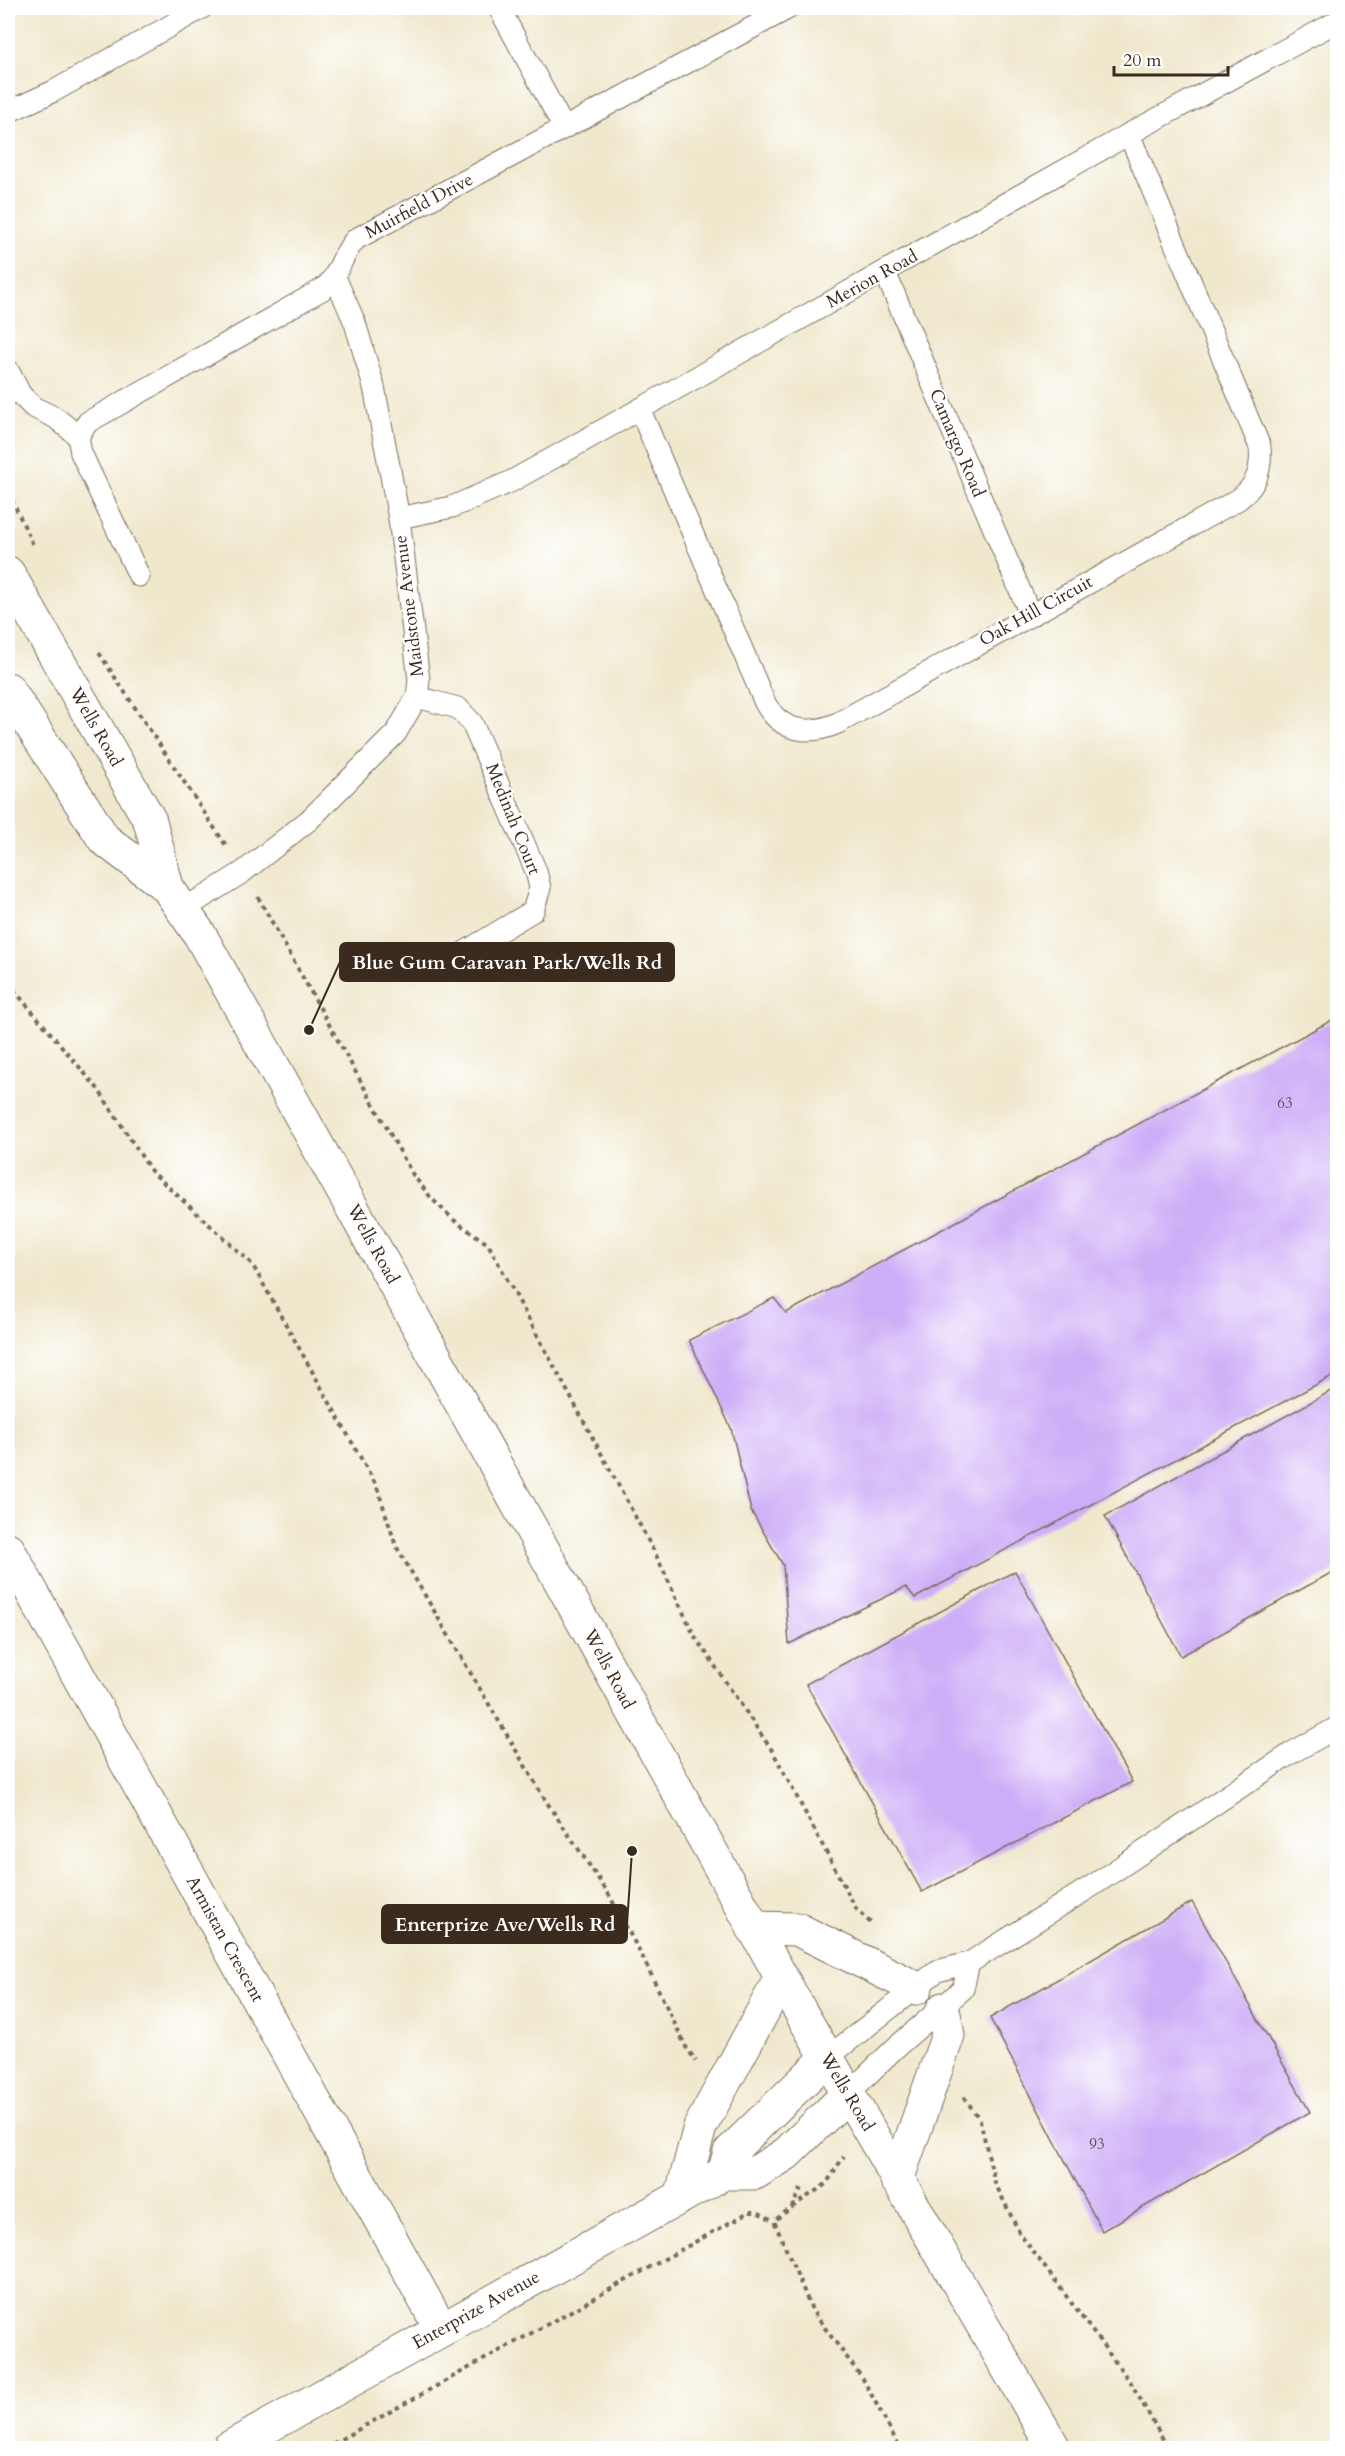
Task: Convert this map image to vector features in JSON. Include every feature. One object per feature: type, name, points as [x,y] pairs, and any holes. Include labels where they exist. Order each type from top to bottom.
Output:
[{"type":"main road","name":"Wells Road","points":[[8,573],[150,821],[175,898],[422,1330],[753,1929],[1054,2448]]},
{"type":"main road","name":"Wells Road","points":[[8,689],[104,839],[175,898]]},
{"type":"main road","name":"Armistan Crescent","points":[[8,1549],[441,2329]]},
{"type":"main road","points":[[753,1929],[797,1929],[916,1988]]},
{"type":"main road","points":[[681,2197],[700,2127],[781,1978]]},
{"type":"main road","points":[[897,2180],[948,2035],[943,2009]]},
{"type":"main road","points":[[724,2173],[730,2152],[827,2058]]},
{"type":"main road","name":"Enterprize Avenue","points":[[230,2448],[724,2173],[755,2173],[786,2154],[848,2094]]},
{"type":"lane","points":[[8,112],[54,91],[202,8]]},
{"type":"lane","points":[[499,8],[564,128]]},
{"type":"lane","name":"Muirfield Drive","points":[[78,436],[88,422],[323,289],[335,277],[348,248],[356,239],[789,8]]},
{"type":"lane","name":"Merion Road","points":[[399,518],[452,507],[512,481],[1129,134],[1338,21]]},
{"type":"lane","name":"Oak Hill Circuit","points":[[640,410],[765,703],[772,714],[784,725],[805,731],[826,728],[838,723],[1239,499],[1257,480],[1261,466],[1260,447],[1129,134]]},
{"type":"lane","name":"Camargo Road","points":[[885,272],[1030,614]]},
{"type":"lane","name":"Maidstone Avenue","points":[[175,898],[243,872],[309,820],[396,733],[417,697],[419,680],[399,518],[369,364],[335,277]]},
{"type":"lane","points":[[8,370],[21,395],[33,406],[56,417],[78,436],[81,453],[139,576]]},
{"type":"lane","name":"Medinah Court","points":[[417,697],[458,708],[472,723],[531,860],[540,888],[533,911],[443,965]]},
{"type":"lane","points":[[827,2058],[938,1971],[969,1963],[1095,1884],[1293,1752],[1338,1727]]},
{"type":"lane","points":[[848,2094],[894,2049],[943,2009],[963,1989],[969,1963]]},
{"type":"path","points":[[8,491],[36,550]]},
{"type":"path","points":[[94,645],[243,872],[413,1175],[454,1221],[488,1244],[656,1555],[694,1635],[773,1752],[857,1910],[871,1921],[874,1929],[869,1964]]},
{"type":"path","points":[[8,983],[98,1089],[151,1171],[252,1264],[377,1487],[396,1546],[544,1798],[608,1893],[644,1960],[686,2047],[697,2063],[729,2077]]},
{"type":"path","points":[[932,2081],[965,2097],[974,2108],[980,2120],[995,2183],[1014,2224],[1131,2382],[1168,2448]]},
{"type":"path","points":[[774,2221],[792,2207],[803,2184],[786,2154]]},
{"type":"path","points":[[324,2448],[749,2212],[757,2212],[774,2221],[813,2312],[863,2379],[900,2448]]},
{"type":"building","points":[[1338,1017],[1338,1373],[915,1598],[906,1587],[789,1644],[783,1565],[751,1511],[731,1428],[689,1340],[774,1298],[786,1313]]},
{"type":"building","points":[[1338,1387],[1338,1569],[1181,1656],[1105,1516]]},
{"type":"building","points":[[1015,1571],[1132,1782],[922,1892],[806,1684]]},
{"type":"building","points":[[1192,1902],[1310,2112],[1102,2231],[990,2018]]},
{"type":"place","name":"Blue Gum Caravan Park/Wells Rd","points":[[309,1030]]},
{"type":"place","name":"Enterprize Ave/Wells Rd","points":[[632,1851]]}]
